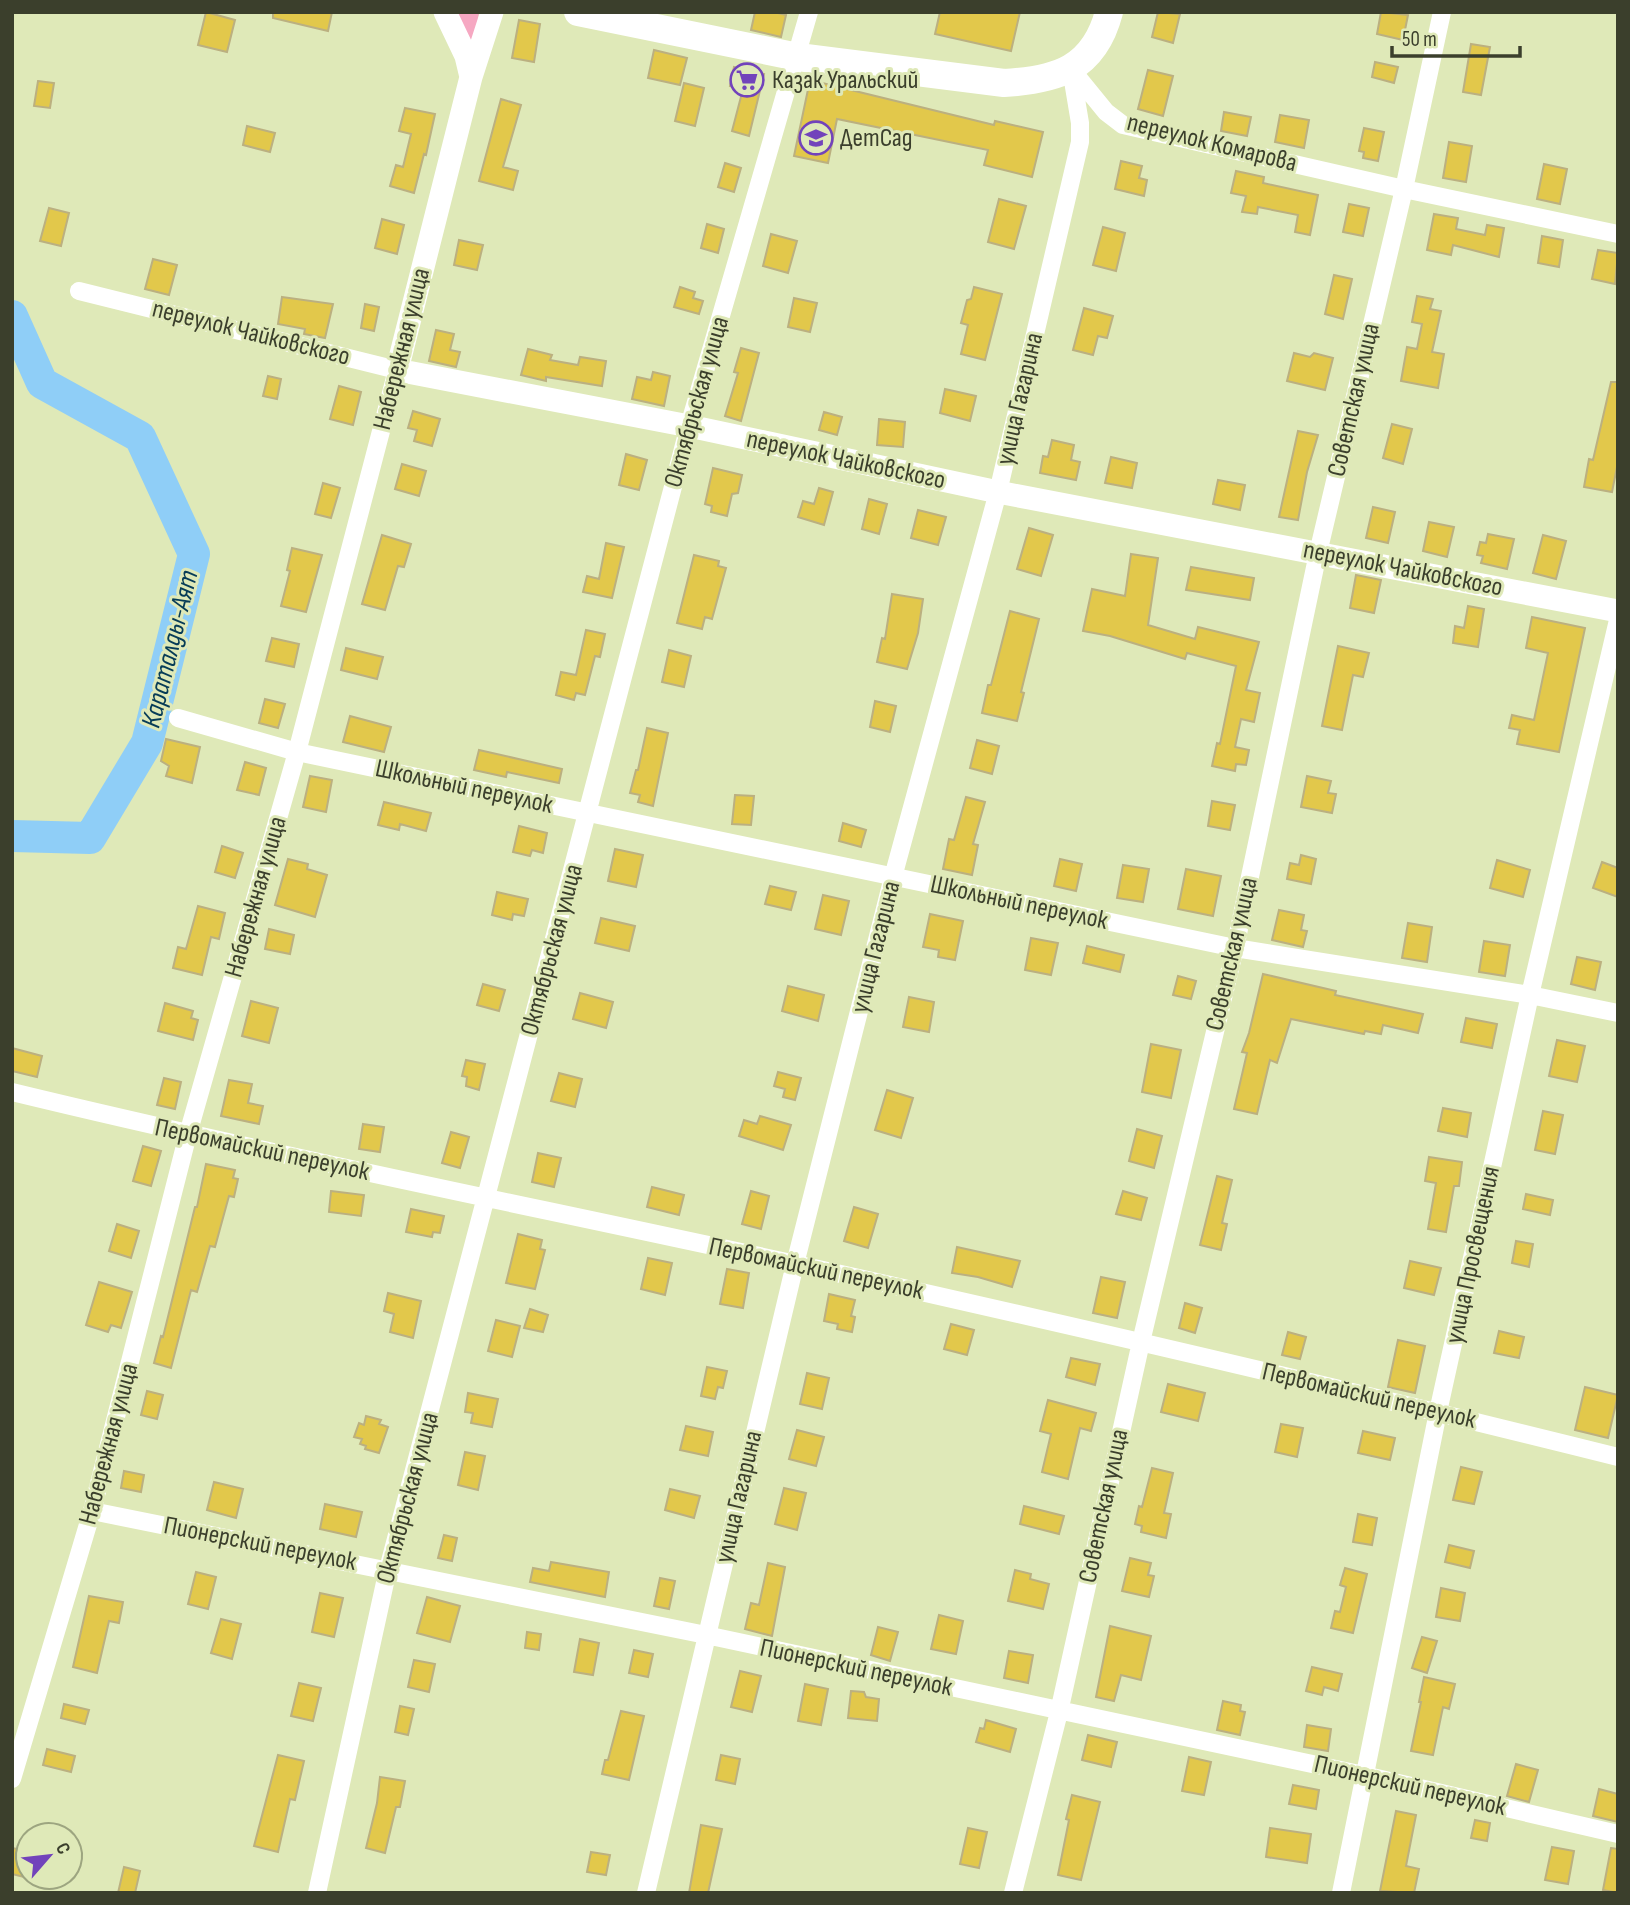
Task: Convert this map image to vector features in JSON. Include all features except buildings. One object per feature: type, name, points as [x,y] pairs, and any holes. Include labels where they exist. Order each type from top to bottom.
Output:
[{"type":"main road","points":[[578,12],[798,57],[1004,83],[1037,80],[1072,69],[1093,48],[1109,12]]},
{"type":"street","points":[[445,12],[466,56],[471,77]]},
{"type":"street","name":"Набережная улица","points":[[12,1780],[92,1511],[188,1134],[297,752],[471,77],[492,12]]},
{"type":"street","name":"Октябрьская улица","points":[[317,1893],[388,1570],[689,426],[809,12]]},
{"type":"street","name":"Советская улица","points":[[1013,1893],[1059,1712],[1141,1342],[1235,948],[1318,553],[1404,189],[1442,12]]},
{"type":"street","name":"переулок Комарова","points":[[1072,69],[1093,99],[1122,125],[1618,234]]},
{"type":"street","name":"улица Гагарина","points":[[646,1893],[795,1264],[893,877],[998,492],[1080,142],[1072,69]]},
{"type":"street","name":"переулок Чайковского","points":[[79,291],[397,370],[689,426],[998,492],[1618,611]]},
{"type":"street","name":"улица Просвещения","points":[[1340,1893],[1438,1412],[1530,995],[1618,620]]},
{"type":"street","name":"Школьный переулок","points":[[178,718],[297,752],[1235,948],[1530,995],[1618,1013]]},
{"type":"street","name":"Первомайский переулок","points":[[12,1092],[188,1134],[795,1264],[1141,1342],[1618,1457]]},
{"type":"street","name":"Пионерский переулок","points":[[92,1511],[706,1635],[1364,1775],[1618,1834]]},
{"type":"shaded area","points":[[452,12],[479,12],[474,50]]},
{"type":"waterway","name":"Караталды-Аят","points":[[12,316],[42,383],[140,437],[194,554],[147,743],[90,838],[12,836]]},
{"type":"place","name":"Казак Уральский","points":[[747,80]]},
{"type":"place","name":"ДетСад","points":[[816,138]]}]
